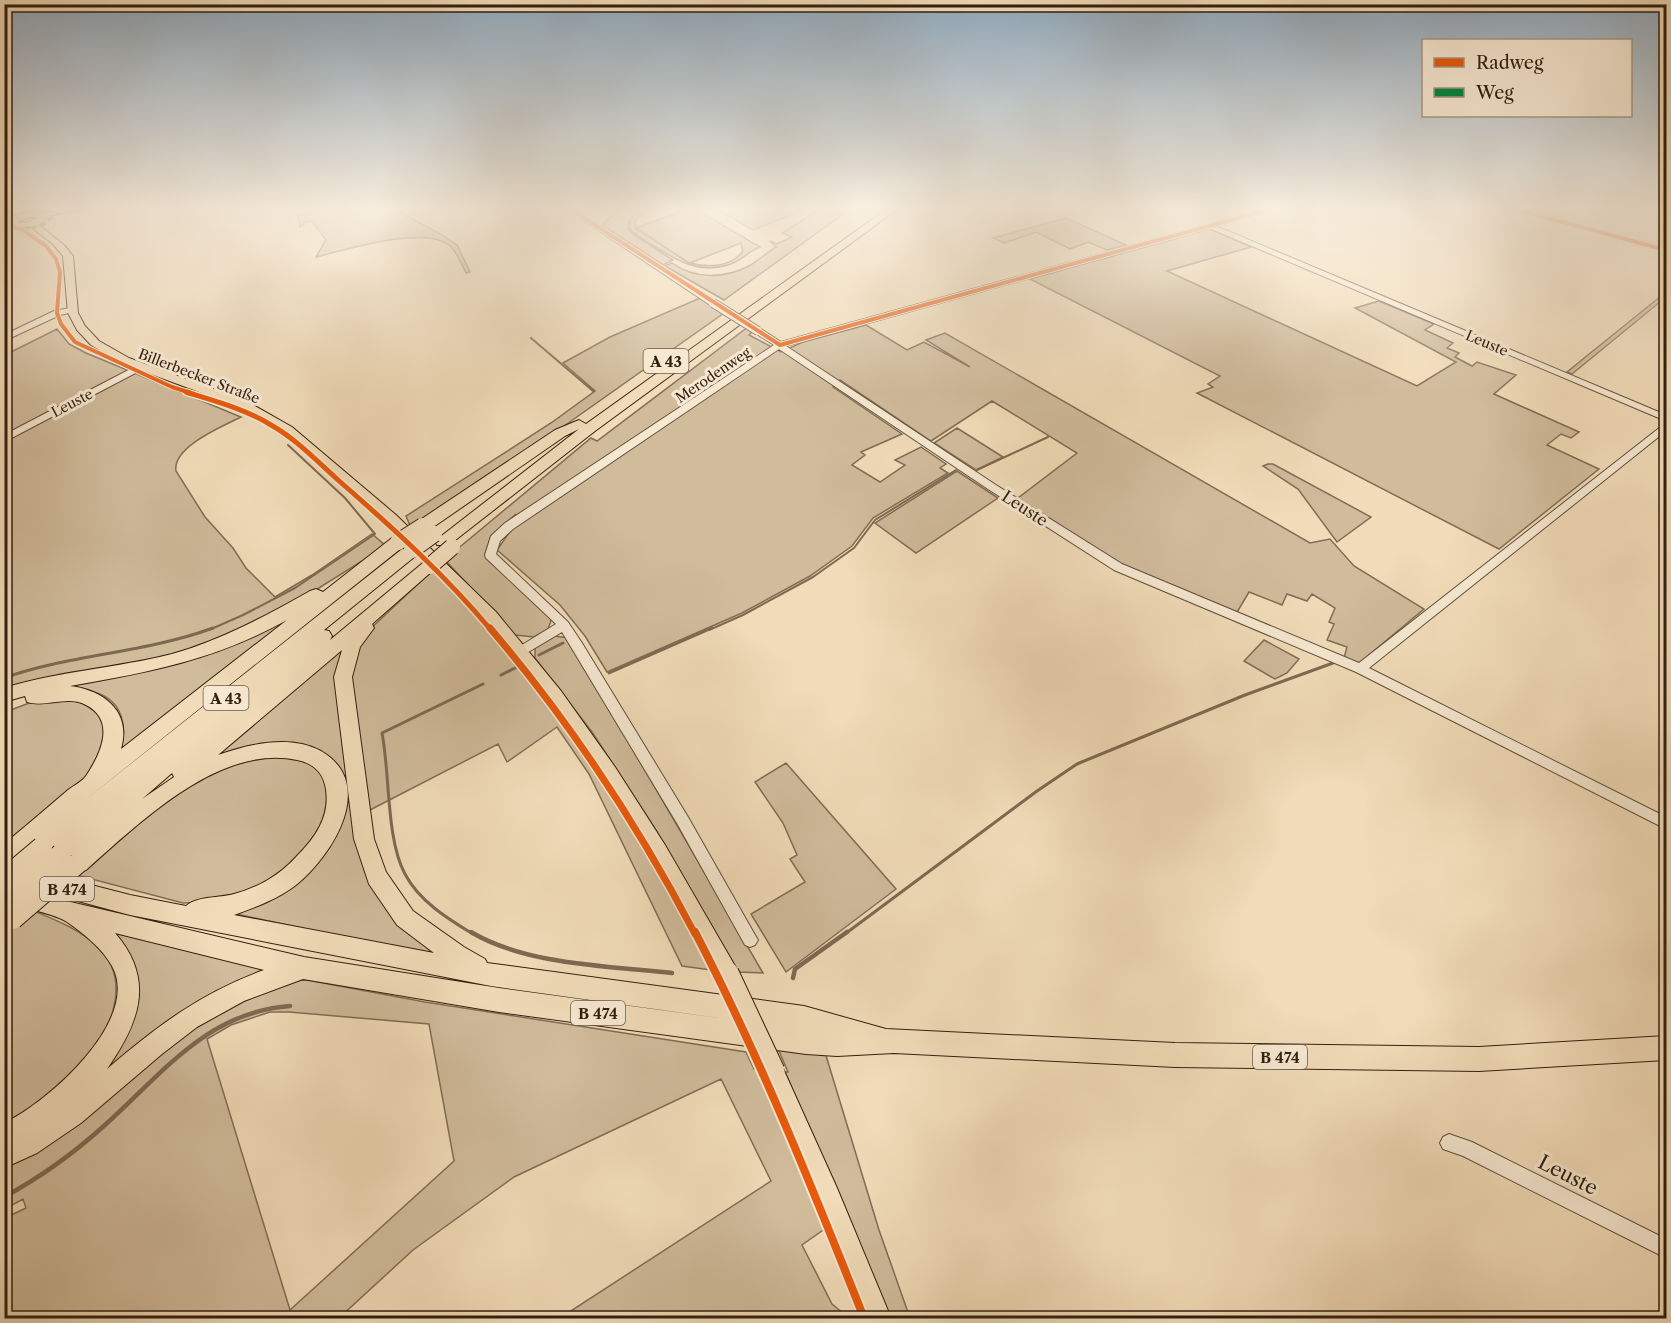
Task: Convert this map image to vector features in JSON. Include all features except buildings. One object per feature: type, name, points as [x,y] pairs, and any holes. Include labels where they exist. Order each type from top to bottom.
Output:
[{"type":"highway","name":"A 43","points":[[584,427],[797,270]]},
{"type":"highway","name":"A 43","points":[[584,427],[807,270]]},
{"type":"highway","points":[[4,695],[40,684],[150,666],[210,648],[265,624],[298,605],[438,537],[535,477],[584,439],[584,427],[560,433],[438,537]]},
{"type":"highway","name":"A 43","points":[[4,879],[51,851],[306,650],[413,549],[438,537]]},
{"type":"highway","points":[[413,549],[379,609],[352,645],[343,678],[364,839],[377,877],[405,918],[456,955],[490,975]]},
{"type":"highway","points":[[79,793],[413,549]]},
{"type":"highway","points":[[117,829],[379,609]]},
{"type":"highway","points":[[4,707],[21,700],[67,693],[87,696],[104,705],[114,728],[115,743],[102,767],[79,793],[51,851],[7,916]]},
{"type":"highway","points":[[4,857],[51,851],[117,829],[180,782],[242,754],[269,749],[294,750],[321,762],[336,782],[338,802],[332,825],[317,852],[300,871],[273,889],[219,910],[182,912],[130,905]]},
{"type":"highway","name":"B 474","points":[[4,873],[130,905],[490,975],[804,1018],[894,1041]]},
{"type":"highway","name":"B 474","points":[[4,891],[62,910],[304,968],[499,1000],[806,1042],[837,1044],[894,1041],[1175,1055],[1479,1059],[1666,1048]]},
{"type":"highway","points":[[4,1137],[37,1119],[66,1097],[90,1072],[116,1034],[129,998],[126,971],[114,946],[84,922],[62,910]]},
{"type":"highway","points":[[4,1155],[39,1138],[68,1118],[174,1029],[204,1009],[234,993],[304,968]]},
{"type":"main road","points":[[70,310],[71,270]]},
{"type":"main road","name":"Billerbecker Straße","points":[[70,310],[81,330],[116,357],[258,411],[308,446],[413,549],[452,575],[521,651],[595,748],[641,819],[728,973],[829,1196],[879,1318]]},
{"type":"street","name":"Leuste","points":[[663,270],[780,345],[992,488],[1118,567],[1360,669],[1666,823]]},
{"type":"street","name":"Merodenweg","points":[[564,626],[490,555],[495,539],[509,526],[780,345],[1051,270]]},
{"type":"street","name":"Leuste","points":[[1313,270],[1666,418]]},
{"type":"street","points":[[4,339],[57,313],[70,310]]},
{"type":"street","name":"Leuste","points":[[4,439],[140,367]]},
{"type":"street","points":[[1360,669],[1666,427]]},
{"type":"street","points":[[521,651],[564,626],[683,821],[750,940]]},
{"type":"street","name":"Leuste","points":[[1449,1143],[1466,1148],[1666,1249]]},
{"type":"shaded area","points":[[671,270],[685,270],[709,275],[739,270],[766,270],[724,300]]},
{"type":"shaded area","points":[[1063,270],[1171,270],[1167,271],[1417,386],[1456,362],[1355,308],[1379,301],[1434,324],[1425,330],[1453,343],[1447,348],[1459,353],[1455,357],[1472,366],[1477,362],[1516,375],[1494,394],[1579,432],[1571,438],[1561,434],[1547,445],[1599,469],[1499,549],[1197,393],[1213,387],[1208,384],[1220,376],[1030,279]]},
{"type":"shaded area","points":[[1666,292],[1666,297],[1572,374],[1567,372]]},
{"type":"shaded area","points":[[700,298],[724,313],[547,438],[411,528],[406,516],[551,423],[595,391],[563,363],[610,337]]},
{"type":"shaded area","points":[[866,325],[907,350],[924,342],[970,367],[926,340],[945,333],[1310,543],[1330,539],[1354,566],[1424,609],[1358,664],[1344,658],[1347,647],[1327,640],[1334,624],[1329,622],[1335,608],[1312,594],[1307,601],[1287,594],[1282,605],[1249,592],[1236,614],[1115,561],[1018,498],[1077,453],[992,401],[931,441],[840,380],[833,387],[902,434],[861,452],[865,455],[852,465],[880,482],[905,465],[895,460],[921,447],[946,464],[940,468],[948,473],[873,518],[852,546],[810,576],[742,613],[607,672],[585,636],[560,605],[497,550],[509,533],[516,514],[491,536],[485,554],[552,618],[548,629],[534,637],[515,635],[446,561],[455,551],[591,438],[597,441],[748,327],[753,331],[749,335],[781,352],[803,342]]},
{"type":"shaded area","points":[[57,329],[69,344],[86,353],[241,417],[200,438],[190,446],[177,462],[176,471],[205,517],[233,548],[246,568],[275,597],[372,534],[386,546],[295,603],[190,651],[5,692],[5,355]]},
{"type":"shaded area","points":[[957,428],[1003,457],[976,470],[934,443]]},
{"type":"shaded area","points":[[1273,464],[1371,517],[1337,542],[1298,489],[1263,466]]},
{"type":"shaded area","points":[[957,471],[998,498],[916,553],[875,523]]},
{"type":"shaded area","points":[[433,570],[438,574],[442,572],[490,624],[579,734],[618,793],[717,967],[711,970],[682,966],[589,774],[557,727],[507,762],[498,744],[368,811],[351,706],[351,660],[368,631]]},
{"type":"shaded area","points":[[335,587],[112,764],[123,725],[116,706],[106,697],[78,689],[62,689],[31,694],[5,702],[5,699],[156,667]]},
{"type":"shaded area","points":[[555,636],[568,638],[763,973],[738,972],[656,830],[592,732],[535,658],[535,648]]},
{"type":"shaded area","points":[[349,639],[346,648],[359,845],[417,938],[437,957],[232,913],[341,821],[313,749],[198,767]]},
{"type":"shaded area","points":[[1264,640],[1299,659],[1287,673],[1275,679],[1244,661]]},
{"type":"shaded area","points":[[71,699],[96,708],[107,734],[95,766],[77,789],[5,850],[5,712],[32,702]]},
{"type":"shaded area","points":[[283,755],[309,763],[324,776],[330,807],[307,853],[257,889],[211,902],[183,903],[76,875],[160,803],[224,766]]},
{"type":"shaded area","points":[[786,763],[896,889],[786,972],[751,914],[805,882],[790,859],[797,855],[783,823],[755,782]]},
{"type":"shaded area","points":[[34,911],[76,931],[98,947],[109,961],[115,976],[116,992],[108,1024],[91,1053],[70,1080],[49,1098],[5,1125],[5,932]]},
{"type":"shaded area","points":[[113,934],[269,969],[15,1138],[126,1025]]},
{"type":"shaded area","points":[[307,980],[425,1002],[746,1052],[754,1069],[759,1070],[826,1228],[802,1245],[832,1304],[849,1318],[560,1318],[771,1181],[721,1079],[514,1177],[413,1250],[339,1318],[5,1318],[5,1218],[26,1208],[23,1199],[5,1209],[5,1164],[219,1006],[291,981]],"holes":[[[270,1012],[429,1024],[454,1161],[290,1310],[207,1039],[231,1025]]]},
{"type":"shaded area","points":[[776,1044],[824,1049],[879,1230],[910,1318],[889,1318],[785,1072],[788,1072]]},
{"type":"waterway","points":[[531,338],[593,391]]},
{"type":"waterway","points":[[977,470],[1048,437]]},
{"type":"waterway","points":[[209,630],[295,588],[375,534],[345,498],[288,445]]},
{"type":"waterway","points":[[709,630],[743,615],[813,577],[854,548],[875,520],[956,470]]},
{"type":"waterway","points":[[4,678],[56,664],[161,643],[213,628]]},
{"type":"waterway","points":[[609,673],[712,628]]},
{"type":"waterway","points":[[539,655],[563,643]]},
{"type":"waterway","points":[[845,934],[1037,791],[1077,764],[1245,695],[1333,663]]},
{"type":"waterway","points":[[501,675],[517,667]]},
{"type":"waterway","points":[[473,934],[444,916],[426,901],[405,874],[399,860],[391,825],[382,733],[483,684]]},
{"type":"waterway","points":[[471,932],[493,943],[542,958],[595,966],[672,973]]},
{"type":"waterway","points":[[793,978],[795,969],[847,932]]},
{"type":"waterway","points":[[4,1197],[44,1173],[81,1145],[167,1066],[210,1033],[234,1020],[261,1011],[290,1006]]},
{"type":"cycle path","points":[[59,270],[57,313],[61,324],[75,342],[172,387],[240,409],[272,425],[295,442],[389,525],[456,590],[545,696],[607,784],[636,830],[715,971],[776,1099],[864,1318]]},
{"type":"cycle path","points":[[664,270],[780,345],[1051,270]]}]
